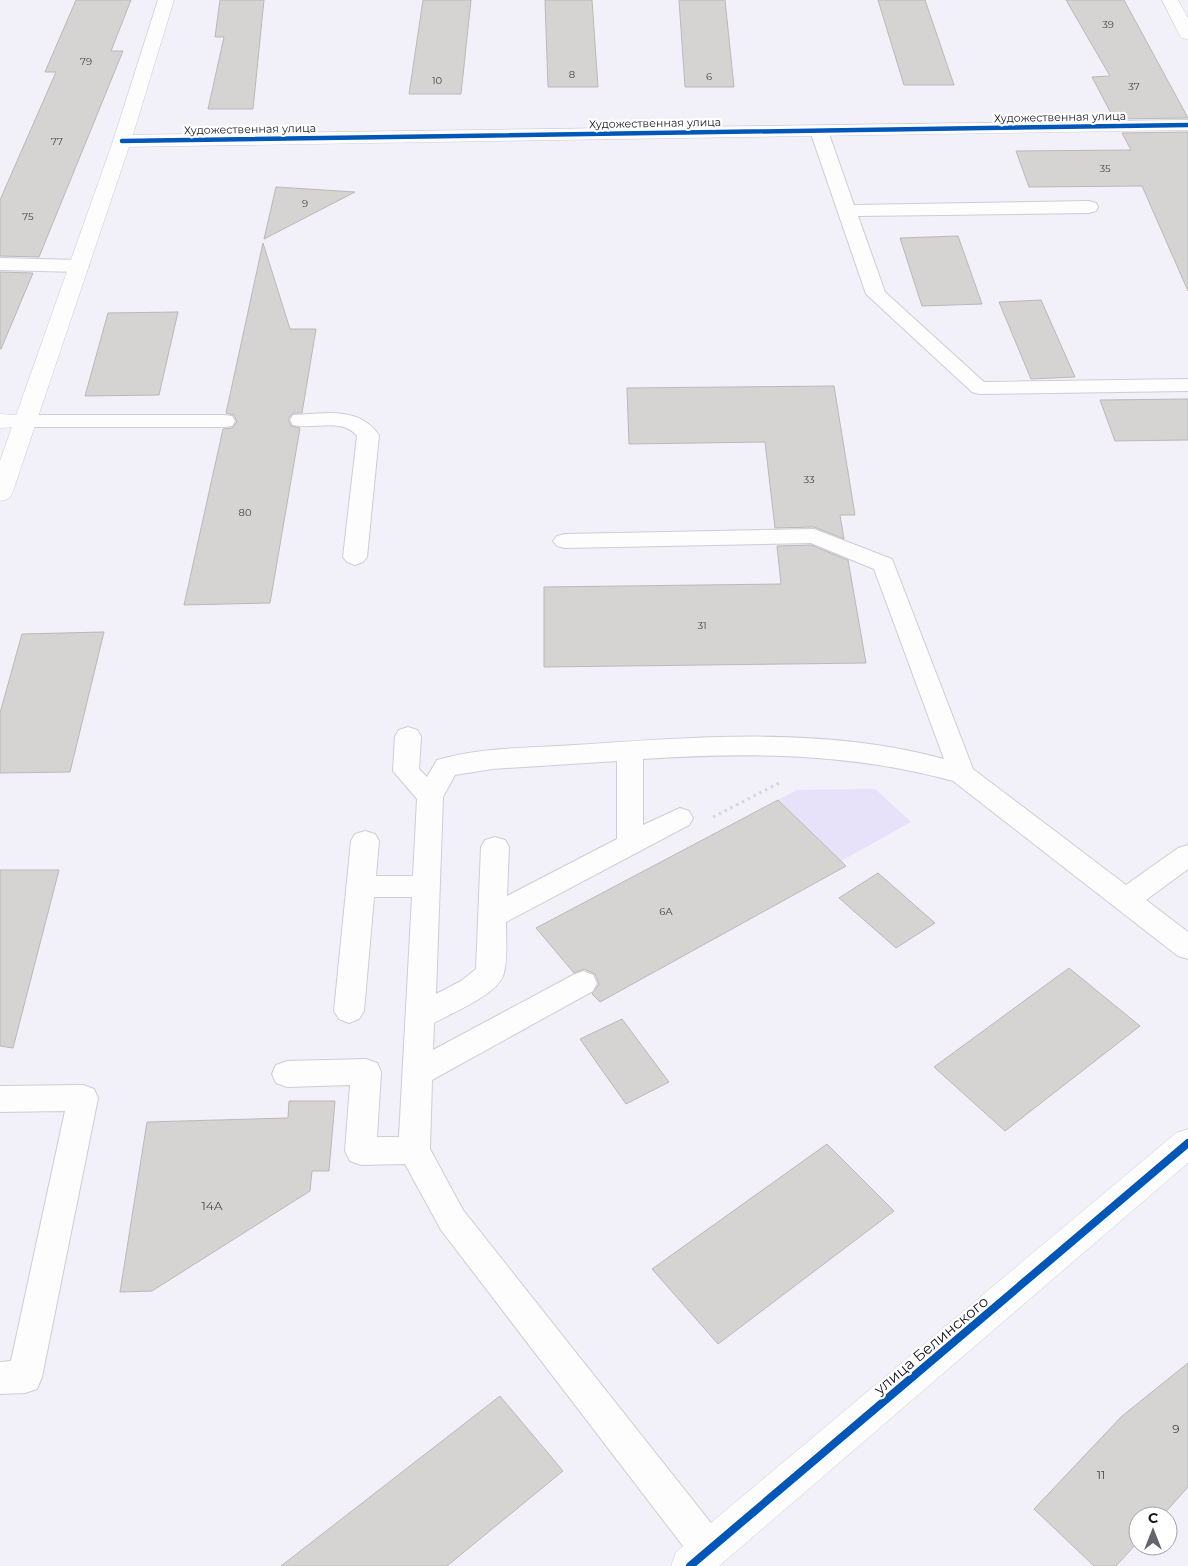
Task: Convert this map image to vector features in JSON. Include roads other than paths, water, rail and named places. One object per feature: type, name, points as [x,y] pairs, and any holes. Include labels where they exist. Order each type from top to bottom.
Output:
[{"type":"street","points":[[0,494],[122,141],[166,0]]},
{"type":"street","points":[[1170,0],[1188,34]]},
{"type":"street","name":"Художественная улица","points":[[122,141],[1188,125]]},
{"type":"street","points":[[0,421],[25,421]]},
{"type":"street","name":"улица Белинского","points":[[699,1558],[1188,1142]]},
{"type":"lane","points":[[819,131],[876,294],[979,388],[1188,385]]},
{"type":"lane","points":[[847,211],[1089,207]]},
{"type":"lane","points":[[0,264],[79,266]]},
{"type":"lane","points":[[301,420],[347,420],[362,425],[368,435],[355,557]]},
{"type":"lane","points":[[25,421],[224,421]]},
{"type":"lane","points":[[565,541],[814,536],[884,564],[962,774]]},
{"type":"lane","points":[[408,736],[406,771],[430,796]]},
{"type":"lane","points":[[699,1558],[452,1220],[414,1150],[430,796],[446,767],[492,760],[710,745],[841,750],[930,765],[962,774],[1127,899],[1188,948]]},
{"type":"lane","points":[[630,751],[630,844]]},
{"type":"lane","points":[[492,916],[680,818]]},
{"type":"lane","points":[[349,1011],[366,841]]},
{"type":"lane","points":[[420,1017],[471,989],[490,974],[495,847]]},
{"type":"lane","points":[[1127,899],[1188,855]]},
{"type":"lane","points":[[361,887],[426,886]]},
{"type":"lane","points":[[417,1074],[583,983]]},
{"type":"lane","points":[[288,1074],[366,1072],[361,1151],[414,1150]]},
{"type":"lane","points":[[0,1099],[83,1098],[25,1377],[0,1378]]}]
